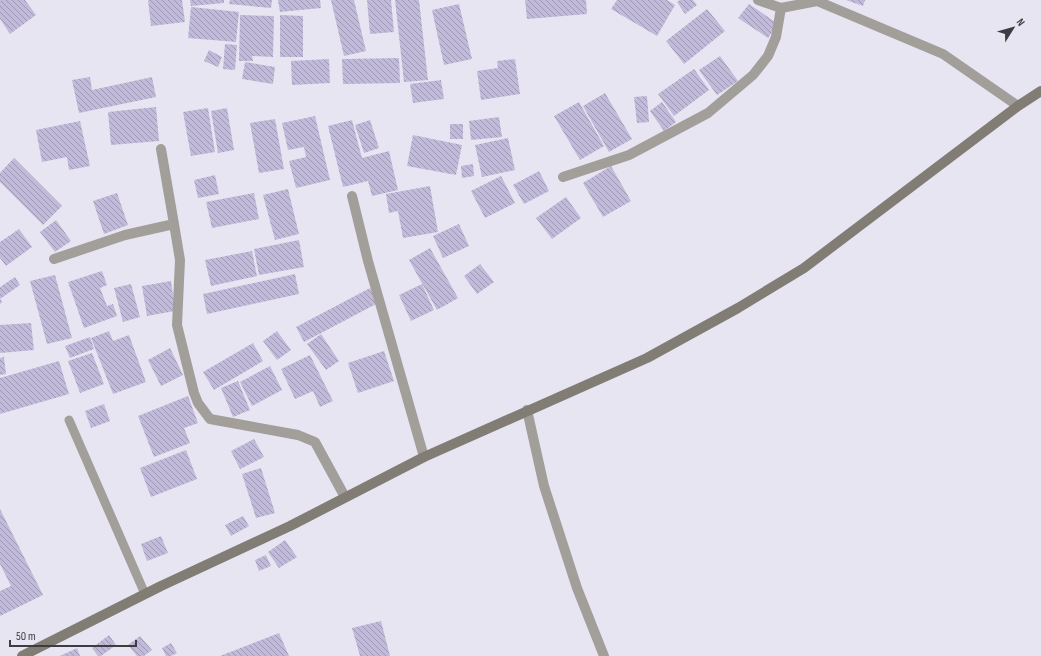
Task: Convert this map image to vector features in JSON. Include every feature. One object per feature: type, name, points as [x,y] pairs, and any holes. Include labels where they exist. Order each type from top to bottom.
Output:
[{"type":"street","points":[[758,0],[781,8],[817,0],[943,54],[1018,106]]},
{"type":"street","points":[[563,177],[629,155],[708,113],[754,75],[768,56],[776,37],[781,8]]},
{"type":"street","points":[[22,656],[145,594],[290,526],[424,457],[647,358],[738,308],[810,263],[1018,106],[1041,91]]},
{"type":"street","points":[[161,149],[180,260],[177,325],[198,403],[210,419],[298,435],[315,442],[345,497]]},
{"type":"street","points":[[352,196],[368,261],[424,457]]},
{"type":"street","points":[[54,259],[125,235],[174,224]]},
{"type":"street","points":[[527,410],[544,486],[577,588],[604,656]]},
{"type":"lane","points":[[69,420],[145,594]]},
{"type":"building","points":[[1,0],[25,0],[36,15],[10,34],[0,19]]},
{"type":"building","points":[[148,0],[182,0],[185,22],[151,26]]},
{"type":"building","points":[[190,0],[224,0],[224,3],[191,6]]},
{"type":"building","points":[[230,0],[272,0],[271,8],[229,4]]},
{"type":"building","points":[[278,0],[320,0],[321,8],[280,12]]},
{"type":"building","points":[[331,0],[354,0],[366,51],[344,56]]},
{"type":"building","points":[[367,0],[391,0],[394,32],[370,34]]},
{"type":"building","points":[[395,0],[419,0],[428,80],[404,82]]},
{"type":"building","points":[[525,0],[586,0],[587,14],[527,19]]},
{"type":"building","points":[[617,0],[667,0],[675,5],[657,36],[611,9]]},
{"type":"building","points":[[680,0],[693,0],[697,5],[685,14],[677,2]]},
{"type":"building","points":[[846,0],[865,0],[863,6]]},
{"type":"building","points":[[459,4],[472,59],[444,65],[432,10]]},
{"type":"building","points":[[749,4],[778,24],[768,38],[738,18]]},
{"type":"building","points":[[191,7],[239,12],[236,42],[188,38]]},
{"type":"building","points":[[707,9],[725,31],[684,64],[666,41]]},
{"type":"building","points":[[240,15],[274,16],[273,57],[252,56],[253,61],[239,61]]},
{"type":"building","points":[[280,15],[303,16],[303,57],[280,57]]},
{"type":"building","points":[[225,44],[237,45],[235,70],[223,69]]},
{"type":"building","points":[[209,50],[222,57],[218,67],[204,61]]},
{"type":"building","points":[[720,56],[738,81],[717,95],[699,70]]},
{"type":"building","points":[[399,58],[400,83],[343,84],[342,59]]},
{"type":"building","points":[[329,59],[330,83],[292,85],[291,61]]},
{"type":"building","points":[[515,59],[520,94],[481,100],[477,71],[498,68],[497,61]]},
{"type":"building","points":[[245,62],[275,67],[273,84],[242,79]]},
{"type":"building","points":[[694,69],[709,90],[674,116],[658,94]]},
{"type":"building","points":[[90,77],[92,90],[152,77],[156,97],[79,113],[72,80]]},
{"type":"building","points":[[441,80],[444,99],[413,103],[410,84]]},
{"type":"building","points":[[605,93],[632,139],[609,152],[583,106]]},
{"type":"building","points":[[647,96],[649,122],[637,123],[634,97]]},
{"type":"building","points":[[579,102],[604,146],[580,160],[554,116]]},
{"type":"building","points":[[662,102],[676,122],[664,131],[650,111]]},
{"type":"building","points":[[156,107],[159,141],[111,145],[108,112]]},
{"type":"building","points":[[208,108],[215,152],[191,156],[183,112]]},
{"type":"building","points":[[227,108],[234,150],[218,153],[211,111]]},
{"type":"building","points":[[315,116],[330,180],[296,188],[289,161],[306,157],[304,147],[288,150],[282,123]]},
{"type":"building","points":[[499,117],[502,137],[471,140],[469,121]]},
{"type":"building","points":[[275,119],[284,169],[259,173],[250,123]]},
{"type":"building","points":[[352,120],[368,181],[343,187],[328,126]]},
{"type":"building","points":[[370,120],[379,148],[364,153],[355,125]]},
{"type":"building","points":[[80,121],[90,166],[69,170],[67,157],[42,162],[36,130]]},
{"type":"building","points":[[450,124],[463,124],[463,139],[450,139]]},
{"type":"building","points":[[413,135],[462,145],[456,175],[407,166]]},
{"type":"building","points":[[508,138],[515,170],[482,177],[475,145]]},
{"type":"building","points":[[389,151],[398,190],[372,196],[362,158]]},
{"type":"building","points":[[14,158],[62,206],[43,225],[0,182],[0,173]]},
{"type":"building","points":[[473,164],[474,176],[462,178],[461,166]]},
{"type":"building","points":[[611,166],[631,201],[603,217],[583,183]]},
{"type":"building","points":[[539,171],[549,191],[524,204],[513,185]]},
{"type":"building","points":[[215,175],[219,194],[198,198],[194,180]]},
{"type":"building","points":[[501,176],[515,203],[485,218],[471,191]]},
{"type":"building","points":[[430,186],[438,232],[403,238],[398,211],[389,213],[386,194]]},
{"type":"building","points":[[288,189],[299,234],[275,240],[263,195]]},
{"type":"building","points":[[117,193],[128,225],[104,234],[93,201]]},
{"type":"building","points":[[254,193],[259,219],[212,228],[206,202]]},
{"type":"building","points":[[566,197],[581,218],[552,239],[536,218]]},
{"type":"building","points":[[56,220],[71,241],[55,252],[40,232]]},
{"type":"building","points":[[459,224],[469,246],[443,258],[433,236]]},
{"type":"building","points":[[19,229],[32,247],[6,266],[0,258],[0,242]]},
{"type":"building","points":[[299,240],[304,267],[259,275],[254,249]]},
{"type":"building","points":[[430,248],[458,298],[437,310],[409,260]]},
{"type":"building","points":[[252,251],[257,276],[211,286],[205,260]]},
{"type":"building","points":[[480,264],[494,282],[477,294],[464,276]]},
{"type":"building","points":[[102,271],[107,285],[100,288],[107,306],[113,304],[117,316],[84,328],[68,282]]},
{"type":"building","points":[[295,274],[299,294],[207,314],[203,294]]},
{"type":"building","points":[[55,275],[72,338],[47,344],[30,281]]},
{"type":"building","points":[[15,277],[20,285],[0,299],[0,287]]},
{"type":"building","points":[[171,281],[175,311],[147,316],[142,286]]},
{"type":"building","points":[[131,284],[140,317],[123,322],[114,288]]},
{"type":"building","points":[[422,284],[434,310],[411,321],[399,295]]},
{"type":"building","points":[[370,288],[378,303],[304,342],[296,327]]},
{"type":"building","points":[[31,323],[34,350],[0,353],[0,325]]},
{"type":"building","points":[[109,331],[113,341],[129,335],[146,382],[113,394],[91,338]]},
{"type":"building","points":[[277,331],[291,350],[277,360],[263,341]]},
{"type":"building","points":[[321,334],[339,361],[326,370],[307,344]]},
{"type":"building","points":[[90,337],[94,349],[70,358],[65,346]]},
{"type":"building","points":[[253,343],[263,361],[214,390],[203,372]]},
{"type":"building","points":[[170,348],[183,375],[161,386],[148,360]]},
{"type":"building","points":[[384,351],[394,381],[358,393],[348,363]]},
{"type":"building","points":[[92,353],[104,384],[80,393],[68,361]]},
{"type":"building","points":[[310,355],[333,401],[320,407],[313,391],[295,399],[281,369]]},
{"type":"building","points":[[4,357],[6,374],[0,375],[0,358]]},
{"type":"building","points":[[59,361],[69,394],[0,414],[0,378]]},
{"type":"building","points":[[270,366],[282,390],[252,406],[240,382]]},
{"type":"building","points":[[238,381],[250,410],[233,417],[221,388]]},
{"type":"building","points":[[188,396],[198,423],[184,428],[190,443],[154,457],[138,416]]},
{"type":"building","points":[[104,404],[110,421],[91,428],[85,411]]},
{"type":"building","points":[[254,439],[264,457],[240,469],[231,451]]},
{"type":"building","points":[[186,450],[197,479],[151,497],[140,468]]},
{"type":"building","points":[[261,468],[275,513],[256,518],[242,474]]},
{"type":"building","points":[[0,509],[43,595],[0,616],[0,591],[11,586],[0,564]]},
{"type":"building","points":[[243,516],[249,526],[231,536],[225,525]]},
{"type":"building","points":[[161,536],[168,553],[147,561],[141,544]]},
{"type":"building","points":[[285,540],[297,557],[279,568],[268,552]]},
{"type":"building","points":[[266,555],[271,566],[259,571],[255,560]]},
{"type":"building","points":[[381,621],[390,656],[360,656],[352,628]]},
{"type":"building","points":[[279,633],[289,656],[220,656]]},
{"type":"building","points":[[109,635],[116,645],[101,656],[98,656],[92,648]]},
{"type":"building","points":[[140,636],[152,650],[144,656],[137,656],[128,645]]},
{"type":"building","points":[[171,643],[177,653],[171,656],[166,656],[162,648]]},
{"type":"building","points":[[77,648],[80,656],[60,656]]}]
